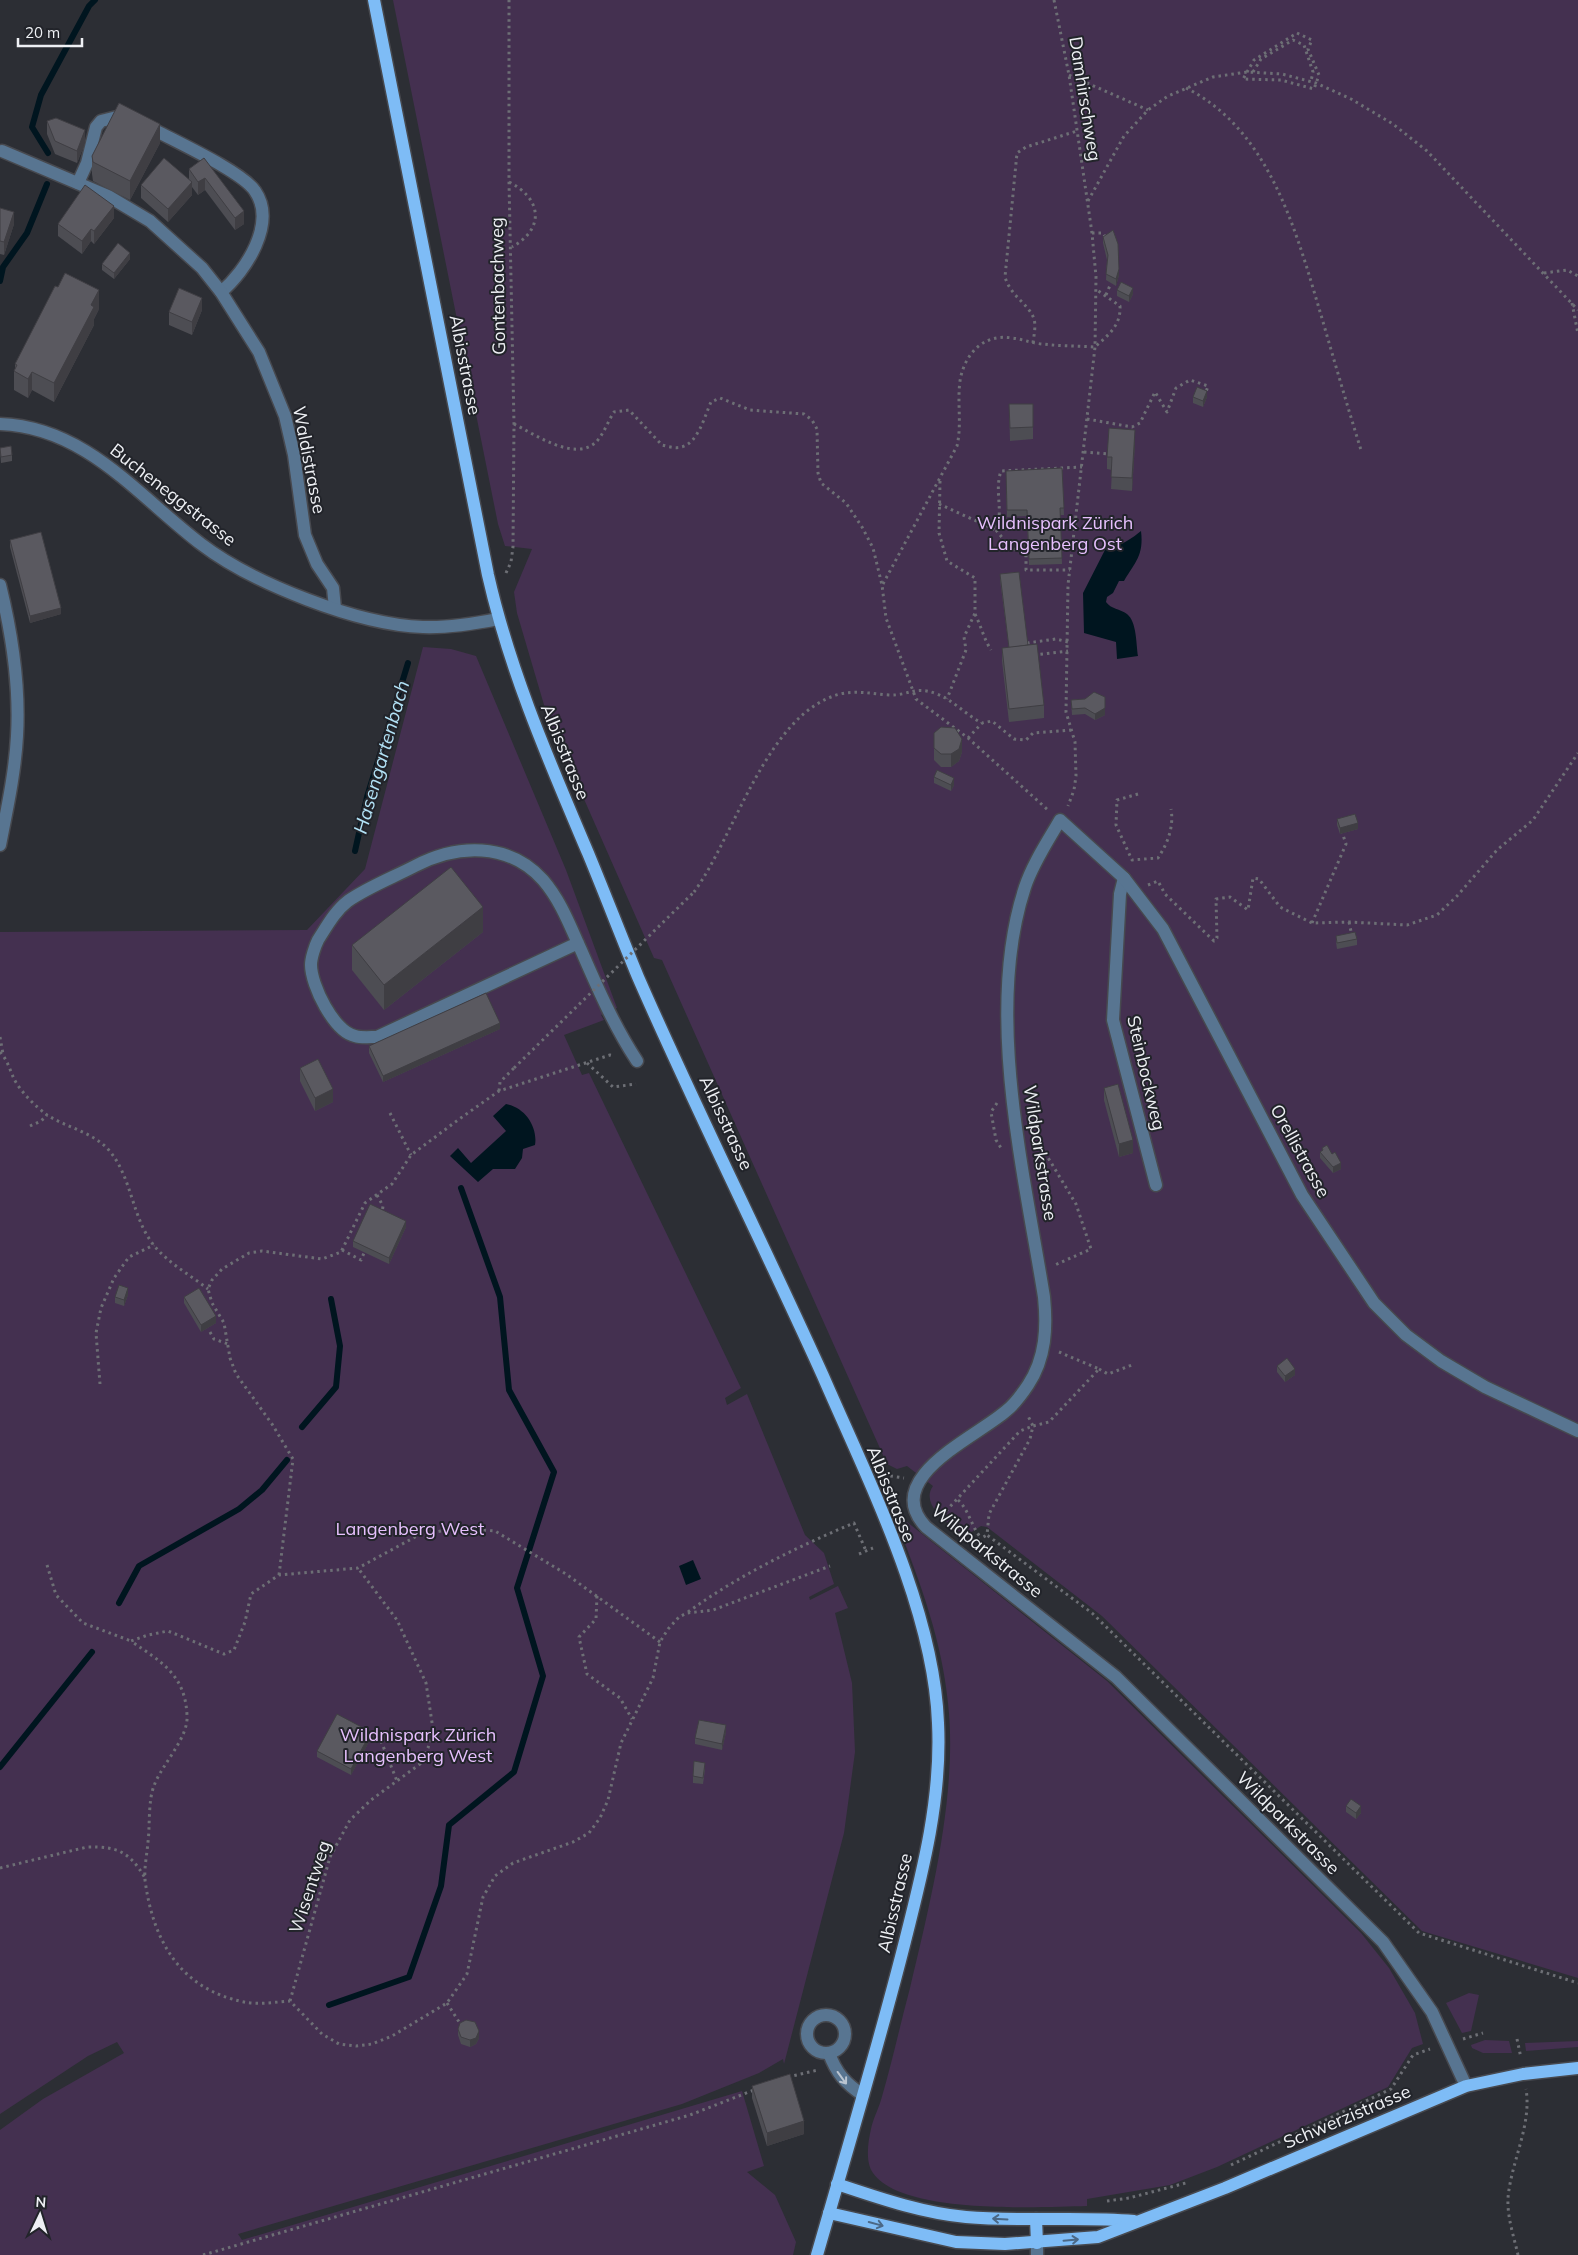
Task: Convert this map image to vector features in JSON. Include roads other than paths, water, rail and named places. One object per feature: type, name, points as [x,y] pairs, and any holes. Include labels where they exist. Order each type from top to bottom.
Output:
[{"type":"main road","name":"Albisstrasse","points":[[374,0],[498,619],[538,736],[639,979],[865,1472],[922,1626],[931,1662],[937,1707],[939,1750],[936,1787],[915,1900],[863,2095],[817,2255]]},
{"type":"main road","name":"Schwerzistrasse","points":[[829,2213],[956,2242],[1005,2244],[1036,2249],[1098,2237],[1225,2188],[1466,2086],[1524,2074],[1578,2068]]},
{"type":"main road","name":"Schwerzistrasse","points":[[837,2184],[930,2211],[964,2217],[1036,2219],[1096,2217],[1136,2221]]},
{"type":"main road","points":[[1036,2219],[1036,2249]]},
{"type":"street","points":[[78,183],[87,163],[96,127],[101,121],[121,116],[131,118],[239,176],[256,191],[261,208],[261,226],[252,254],[242,272],[221,292]]},
{"type":"street","name":"Waldistrasse","points":[[0,150],[108,196],[150,221],[202,268],[221,292],[259,352],[286,416],[294,455],[305,535],[317,564],[333,588],[335,608]]},
{"type":"street","name":"Bucheneggstrasse","points":[[0,424],[46,432],[82,447],[102,460],[202,545],[269,583],[335,608],[376,620],[420,627],[457,626],[498,619]]},
{"type":"street","points":[[0,585],[16,672],[17,736],[11,790],[0,845]]},
{"type":"street","name":"Orellistrasse","points":[[1060,820],[1124,878],[1136,891],[1163,929],[1302,1195],[1374,1303],[1406,1335],[1440,1361],[1485,1387],[1578,1431]]},
{"type":"street","name":"Wildparkstrasse","points":[[1060,820],[1025,887],[1014,933],[1008,1031],[1016,1117],[1046,1316],[1044,1346],[1036,1371],[1007,1411],[923,1474],[913,1493],[914,1509],[917,1517],[926,1527],[1116,1676],[1382,1942],[1432,2012],[1466,2086]]},
{"type":"street","points":[[578,943],[377,1037],[353,1036],[338,1025],[318,994],[311,965],[316,943],[332,917],[348,901],[437,855],[460,851],[497,852],[518,860],[542,880],[559,902],[578,943],[620,1035],[637,1061]]},
{"type":"street","name":"Steinbockweg","points":[[1124,878],[1120,894],[1113,1020],[1156,1186]]},
{"type":"street","points":[[829,2054],[834,2067],[846,2084],[863,2095]]},
{"type":"water","points":[[1141,531],[1142,540],[1138,558],[1124,581],[1119,581],[1113,593],[1107,597],[1106,602],[1127,614],[1133,622],[1138,656],[1117,659],[1116,642],[1084,633],[1083,593],[1108,544],[1112,548],[1115,547]]},
{"type":"water","points":[[506,1104],[519,1109],[529,1119],[534,1131],[535,1145],[523,1149],[522,1158],[515,1169],[493,1169],[478,1182],[450,1156],[458,1148],[471,1163],[506,1131],[493,1116]]},
{"type":"water","points":[[693,1560],[701,1579],[686,1585],[679,1566]]},
{"type":"waterway","points":[[48,153],[32,127],[41,95],[89,6],[95,0]]},
{"type":"waterway","points":[[0,281],[3,267],[27,233],[47,184]]},
{"type":"waterway","name":"Hasengartenbach","points":[[355,851],[367,797],[408,663]]},
{"type":"waterway","points":[[329,2005],[409,1977],[441,1886],[449,1825],[514,1772],[543,1676],[517,1588],[554,1472],[509,1390],[500,1297],[461,1188]]},
{"type":"waterway","name":"Hasengartenbach","points":[[302,1427],[336,1387],[340,1346],[331,1299]]},
{"type":"waterway","points":[[119,1603],[139,1566],[239,1509],[262,1490],[287,1460]]},
{"type":"waterway","name":"Hasengartenbach","points":[[0,1767],[92,1652]]},
{"type":"park label","name":"Wildnispark Zürich Langenberg Ost","points":[[1055,533]]},
{"type":"park label","name":"Langenberg West","points":[[410,1529]]},
{"type":"park label","name":"Wildnispark Zürich Langenberg West","points":[[418,1745]]}]
